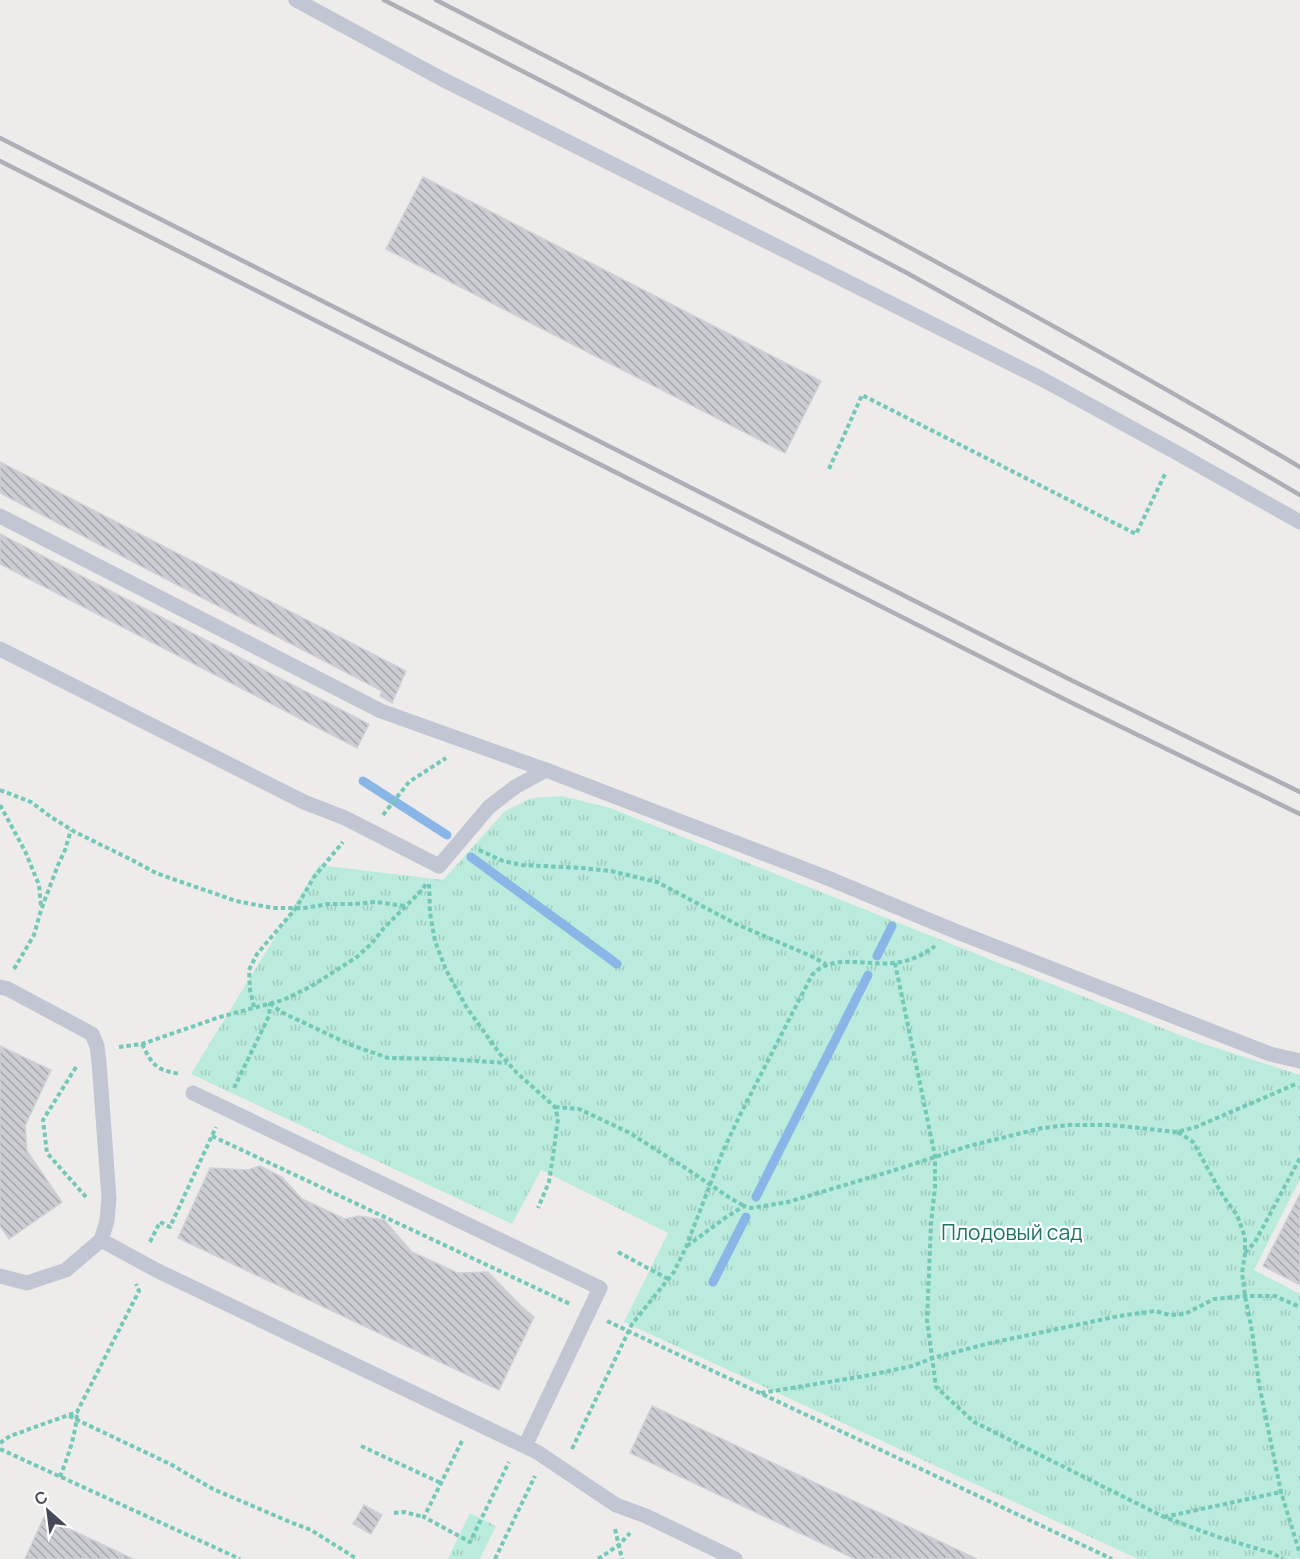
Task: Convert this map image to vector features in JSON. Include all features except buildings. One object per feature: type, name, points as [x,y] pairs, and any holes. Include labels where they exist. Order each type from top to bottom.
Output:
[{"type":"lane","points":[[296,0],[442,79],[1042,379],[1300,522]]},
{"type":"lane","points":[[0,516],[381,711],[546,770],[825,877],[955,932],[1270,1053],[1300,1061]]},
{"type":"lane","points":[[0,649],[304,802],[345,818],[439,866],[489,807],[515,787],[546,770]]},
{"type":"lane","points":[[0,1276],[27,1283],[66,1270],[100,1240],[107,1221],[109,1198],[97,1046],[92,1034],[1,987]]},
{"type":"lane","points":[[193,1093],[600,1288],[522,1444]]},
{"type":"lane","points":[[100,1240],[158,1271],[522,1444],[616,1505],[645,1516],[735,1559]]},
{"type":"path","points":[[829,469],[862,394],[1136,534],[1169,468]]},
{"type":"path","points":[[391,807],[409,782],[468,743]]},
{"type":"path","points":[[0,790],[31,802],[71,829],[156,873],[236,901],[273,908],[376,902],[405,906]]},
{"type":"path","points":[[0,805],[25,851],[39,885],[41,910]]},
{"type":"path","points":[[1,987],[34,935],[71,829]]},
{"type":"path","points":[[461,841],[503,861],[522,865],[611,871],[657,882],[736,924],[827,964]]},
{"type":"path","points":[[254,1007],[249,970],[257,954],[296,908],[314,877]]},
{"type":"path","points":[[107,1221],[47,1153],[43,1120],[81,1059],[97,1046],[122,1047],[142,1044],[220,1017],[283,1000],[310,987],[357,957],[429,880],[432,927],[446,970],[466,1008],[508,1063],[555,1107],[579,1109],[628,1132],[727,1196],[751,1208],[788,1202],[969,1146],[1042,1128],[1111,1125],[1177,1132],[1196,1127],[1300,1082]]},
{"type":"path","points":[[563,1469],[632,1324],[674,1272],[740,1115],[812,975],[827,964],[895,963],[918,957],[955,932]]},
{"type":"path","points":[[895,963],[935,1156],[927,1320],[936,1387],[974,1422],[1164,1517],[1218,1537],[1272,1553],[1283,1559]]},
{"type":"path","points":[[270,1004],[281,1012],[351,1045],[388,1058],[508,1063]]},
{"type":"path","points":[[225,1108],[242,1068],[269,1016],[270,1004]]},
{"type":"path","points":[[538,1208],[549,1182],[558,1119],[555,1107]]},
{"type":"path","points":[[1177,1132],[1193,1142],[1223,1196],[1237,1215],[1245,1237],[1242,1273],[1259,1384],[1281,1492],[1300,1554]]},
{"type":"path","points":[[212,1137],[1112,1559]]},
{"type":"path","points":[[1245,1254],[1255,1242],[1300,1158]]},
{"type":"path","points":[[686,1247],[744,1206]]},
{"type":"path","points":[[618,1252],[668,1279]]},
{"type":"path","points":[[760,1394],[912,1366],[986,1344],[1119,1316],[1155,1311],[1170,1315],[1185,1314],[1214,1299],[1275,1296],[1300,1307]]},
{"type":"path","points":[[0,1443],[9,1436],[78,1410],[72,1443],[60,1477]]},
{"type":"path","points":[[68,1415],[170,1464],[213,1489],[311,1530],[357,1559]]},
{"type":"path","points":[[424,1516],[472,1421]]},
{"type":"path","points":[[394,1513],[404,1512],[424,1516],[470,1542],[522,1444]]},
{"type":"path","points":[[361,1446],[441,1483]]},
{"type":"path","points":[[0,1449],[240,1559]]},
{"type":"path","points":[[495,1559],[545,1457]]},
{"type":"path","points":[[1164,1517],[1281,1492]]},
{"type":"path","points":[[598,1559],[619,1545],[645,1516]]},
{"type":"green space","name":"Плодовый сад","points":[[562,796],[610,808],[1195,1041],[1300,1075],[1300,1179],[1254,1270],[1300,1294],[1300,1559],[1138,1559],[624,1322],[668,1233],[541,1170],[512,1224],[191,1074],[319,865],[443,880],[505,811],[532,798]]},
{"type":"green space","points":[[470,1513],[496,1526],[480,1559],[448,1559]]},
{"type":"waterway","points":[[363,781],[447,835]]},
{"type":"waterway","points":[[471,857],[617,964]]},
{"type":"waterway","points":[[877,956],[892,926]]},
{"type":"waterway","points":[[756,1197],[868,975]]},
{"type":"waterway","points":[[713,1282],[746,1217]]},
{"type":"railway","points":[[384,0],[907,273],[1300,495]]},
{"type":"railway","points":[[436,0],[872,227],[1087,345],[1300,467]]},
{"type":"railway","points":[[0,138],[1073,681],[1300,792]]},
{"type":"railway","points":[[0,161],[1064,699],[1300,814]]}]
